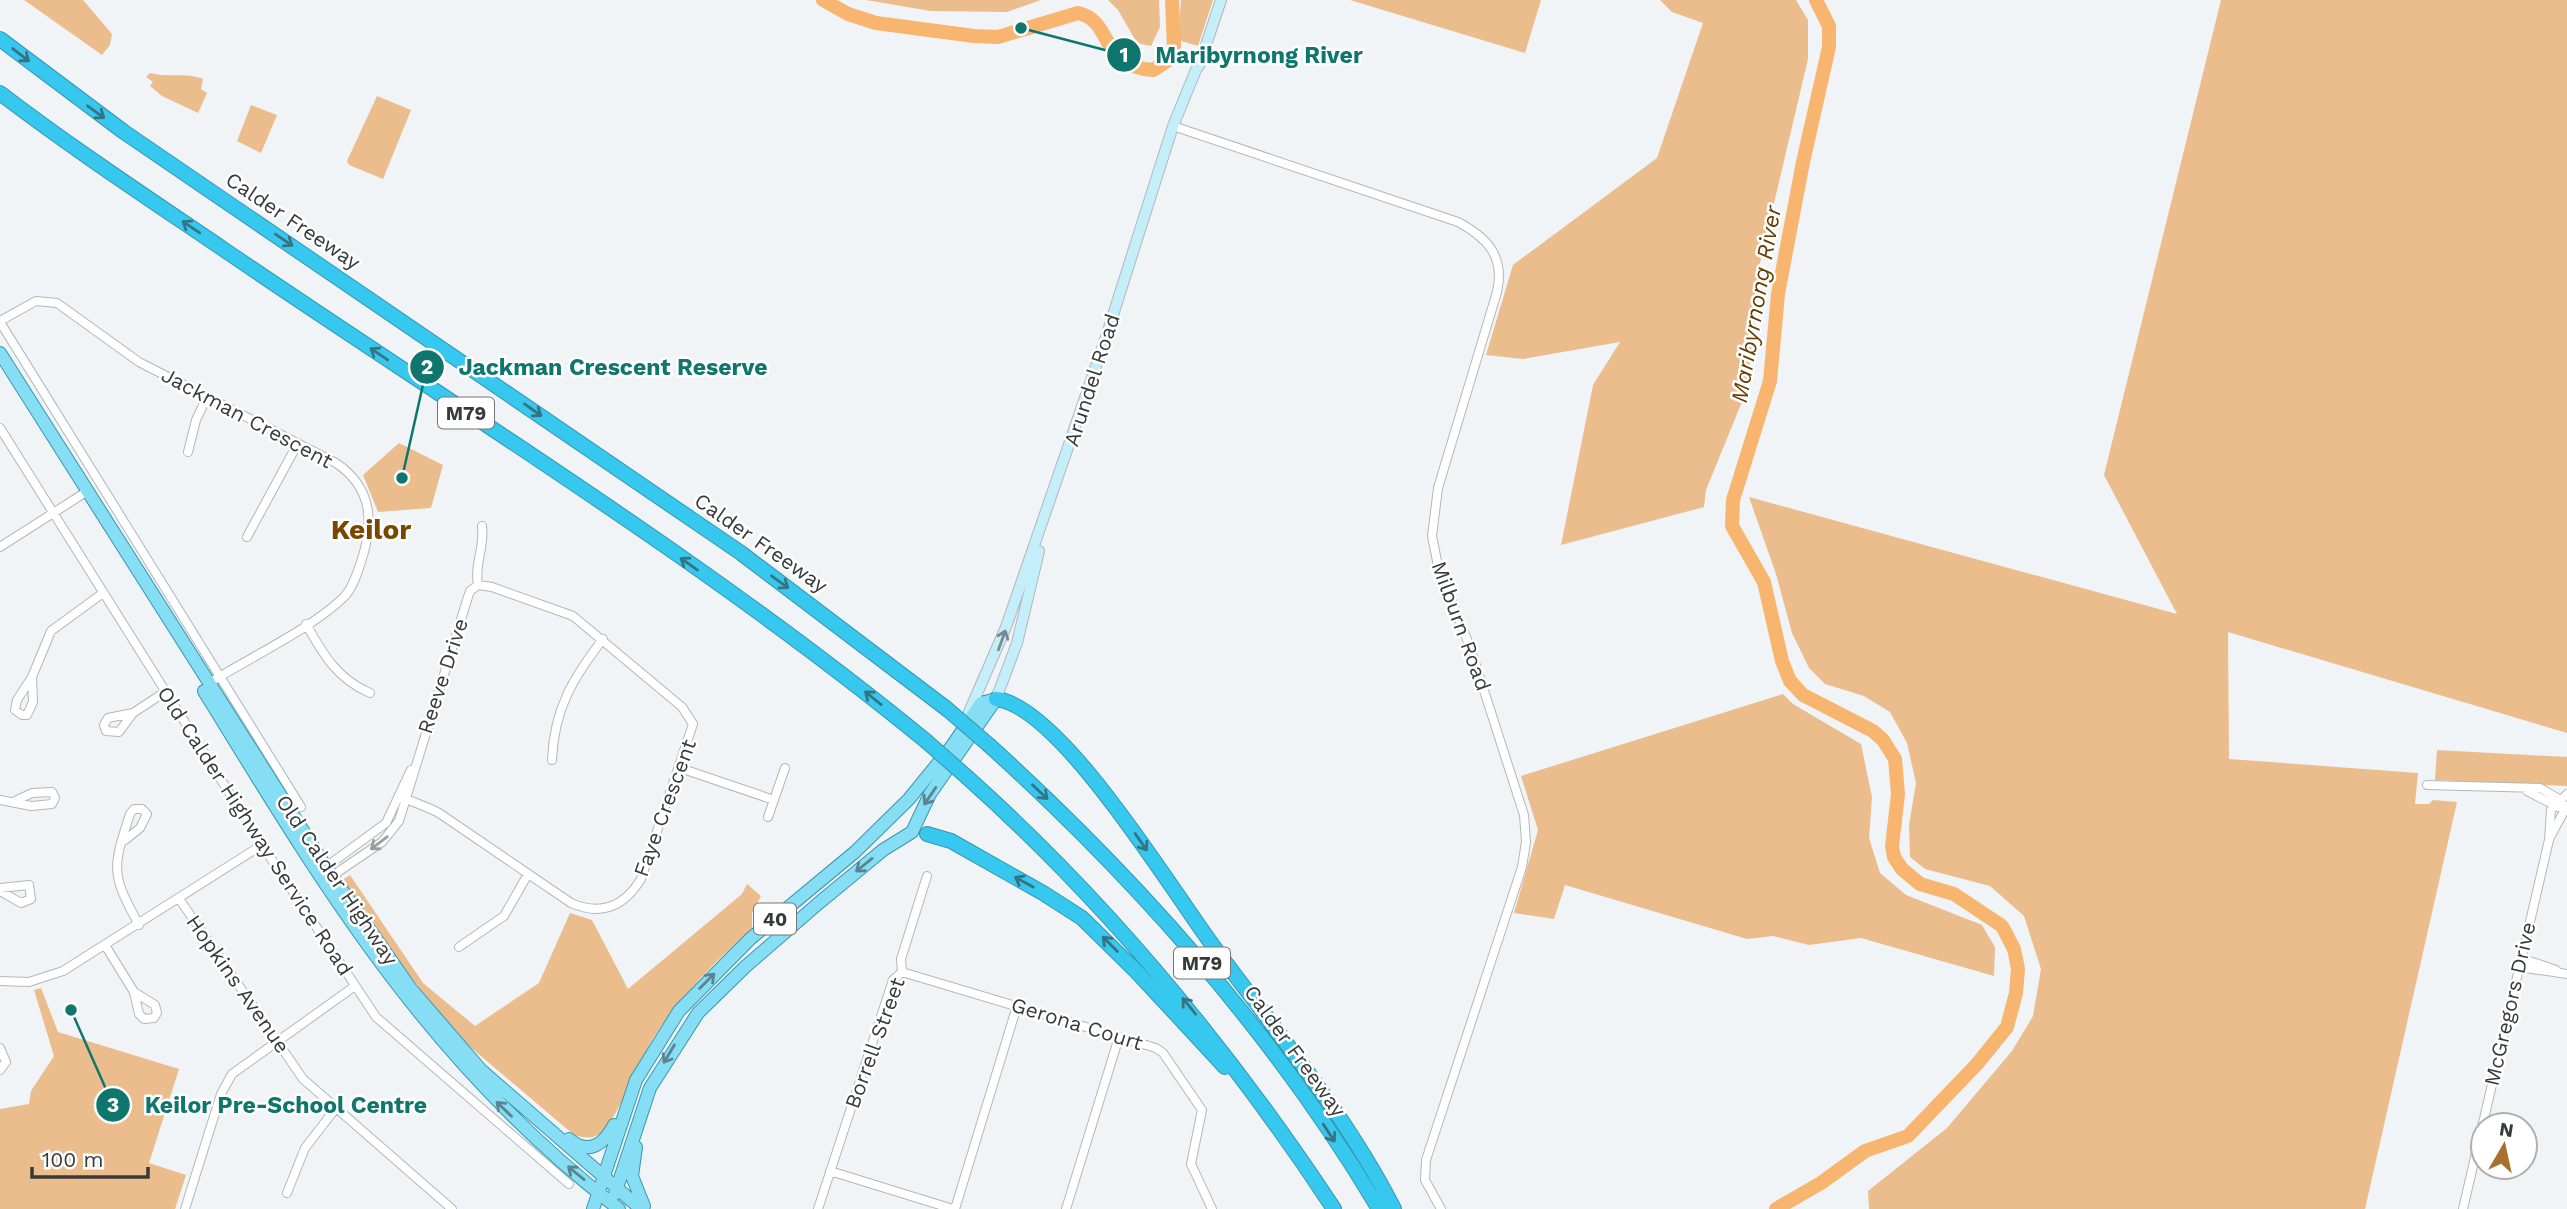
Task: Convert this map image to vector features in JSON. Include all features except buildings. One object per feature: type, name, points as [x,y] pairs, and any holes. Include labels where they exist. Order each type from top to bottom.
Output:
[{"type":"highway","name":"Calder Freeway","points":[[0,39],[124,132],[741,553],[947,709],[990,746],[1112,862],[1219,982],[1295,1083],[1379,1209]]},
{"type":"highway","name":"M79","points":[[0,93],[147,197],[658,542],[797,641],[926,741],[1062,866],[1157,970],[1214,1038],[1288,1139],[1334,1209]]},
{"type":"highway","points":[[996,699],[1018,707],[1037,722],[1076,760],[1115,806],[1207,938],[1281,1036],[1394,1209]]},
{"type":"highway","points":[[919,833],[951,841],[1082,918],[1145,980],[1288,1139]]},
{"type":"main road","name":"Old Calder Highway","points":[[0,354],[89,497],[93,510],[210,682],[374,957],[444,1045],[510,1115],[614,1207]]},
{"type":"main road","points":[[996,699],[930,794],[919,833],[901,825],[894,813],[926,778],[978,707],[986,701],[996,699]]},
{"type":"main road","name":"40","points":[[593,1209],[630,1094],[647,1058],[695,992],[750,939],[855,852],[894,813]]},
{"type":"main road","name":"40","points":[[614,1207],[616,1187],[643,1105],[666,1059],[698,1013],[744,967],[883,850],[919,833]]},
{"type":"main road","name":"Old Calder Highway","points":[[326,873],[427,1011],[481,1070],[643,1209]]},
{"type":"main road","points":[[481,1070],[583,1147],[593,1147],[604,1140],[630,1094]]},
{"type":"main road","points":[[643,1105],[632,1170],[634,1186],[643,1209]]},
{"type":"street","name":"Arundel Road","points":[[926,778],[975,702],[998,652],[1221,0]]},
{"type":"street","name":"Milburn Road","points":[[1176,127],[1458,222],[1487,241],[1500,266],[1497,292],[1438,488],[1432,536],[1438,566],[1470,647],[1524,815],[1526,842],[1516,887],[1426,1160],[1425,1180],[1441,1209]]},
{"type":"street","name":"Jackman Crescent","points":[[0,321],[36,301],[57,303],[130,356],[336,464],[353,477],[364,493],[370,517],[369,535],[352,585],[345,596],[306,624],[210,682]]},
{"type":"street","points":[[0,321],[210,682],[302,807]]},
{"type":"street","points":[[188,452],[196,420],[207,397]]},
{"type":"street","name":"Old Calder Highway Service Road","points":[[0,428],[262,845],[382,1023],[569,1184]]},
{"type":"street","points":[[247,537],[298,443]]},
{"type":"street","points":[[0,547],[52,512],[89,497]]},
{"type":"street","name":"Arundel Road","points":[[996,699],[1017,643],[1052,500]]},
{"type":"street","name":"Reeve Drive","points":[[326,873],[386,823],[403,798],[474,588],[483,543],[482,526]]},
{"type":"street","name":"Faye Crescent","points":[[403,798],[439,813],[582,908],[606,909],[622,902],[641,879],[692,733],[688,713],[573,616],[557,608],[492,587],[474,588]]},
{"type":"street","points":[[32,677],[51,631],[103,593]]},
{"type":"street","points":[[306,624],[333,668],[355,687],[370,693]]},
{"type":"street","points":[[552,760],[553,741],[569,686],[603,639]]},
{"type":"street","points":[[133,713],[165,692]]},
{"type":"street","points":[[680,768],[774,800]]},
{"type":"street","points":[[768,817],[785,768]]},
{"type":"street","points":[[2427,785],[2545,789],[2566,806]]},
{"type":"street","points":[[0,800],[15,801]]},
{"type":"street","name":"McGregors Drive","points":[[2463,1209],[2560,800]]},
{"type":"street","name":"McGregors Drive","points":[[2549,840],[2566,806]]},
{"type":"street","points":[[125,840],[119,850],[115,876],[139,925]]},
{"type":"street","points":[[0,981],[23,983],[44,979],[105,946],[180,900],[262,845]]},
{"type":"street","points":[[459,947],[504,916],[528,874]]},
{"type":"street","name":"Borrell Street","points":[[818,1209],[893,980],[902,972],[901,959],[928,876]]},
{"type":"street","name":"Hopkins Avenue","points":[[180,900],[303,1079],[452,1209]]},
{"type":"street","points":[[105,946],[135,992]]},
{"type":"street","points":[[2520,963],[2563,973]]},
{"type":"street","name":"Gerona Court","points":[[902,972],[1160,1051],[1201,1105],[1203,1121],[1191,1164],[1212,1209]]},
{"type":"street","points":[[185,1209],[226,1083],[242,1064],[355,986]]},
{"type":"street","points":[[830,1171],[954,1209],[1017,1006]]},
{"type":"street","points":[[1066,1209],[1119,1037]]},
{"type":"street","points":[[0,1048],[6,1062],[0,1070]]},
{"type":"street","points":[[287,1193],[310,1141],[336,1108]]},
{"type":"shaded area","points":[[24,0],[83,0],[112,34],[110,45],[102,55]]},
{"type":"shaded area","points":[[866,0],[1041,0],[1007,12],[931,11]]},
{"type":"shaded area","points":[[1108,0],[1159,0],[1160,27],[1151,46],[1137,43],[1118,10]]},
{"type":"shaded area","points":[[1181,0],[1213,0],[1198,46],[1178,40]]},
{"type":"shaded area","points":[[1350,0],[1541,0],[1525,53]]},
{"type":"shaded area","points":[[1660,0],[1796,0],[1808,20],[1808,59],[1759,267],[1748,387],[1706,490],[1704,507],[1561,545],[1593,385],[1620,342],[1523,359],[1486,355],[1513,265],[1657,158],[1703,23],[1672,12]]},
{"type":"shaded area","points":[[2221,0],[2567,0],[2567,733],[2228,632],[2229,759],[2418,773],[2415,804],[2429,804],[2433,800],[2457,802],[2365,1209],[1869,1209],[1868,1191],[1947,1128],[2012,1051],[2033,1016],[2041,969],[2024,916],[1990,886],[1925,869],[1910,857],[1909,825],[1916,783],[1907,743],[1890,712],[1864,696],[1825,684],[1809,668],[1792,633],[1776,574],[1749,497],[2177,614],[2104,475]]},
{"type":"shaded area","points":[[150,73],[203,79],[201,89],[207,93],[198,113],[162,96],[150,86],[153,82],[146,77]]},
{"type":"shaded area","points":[[377,96],[411,110],[383,179],[349,165],[347,161]]},
{"type":"shaded area","points":[[251,105],[277,115],[261,153],[237,141]]},
{"type":"shaded area","points":[[399,443],[443,465],[431,508],[378,512],[363,475]]},
{"type":"shaded area","points":[[1783,694],[1793,704],[1861,744],[1872,797],[1869,838],[1880,873],[1906,895],[1982,925],[1995,947],[1994,976],[1861,938],[1809,945],[1773,936],[1747,939],[1565,885],[1554,919],[1514,913],[1538,830],[1521,776]]},
{"type":"shaded area","points":[[2437,750],[2567,757],[2567,786],[2435,780]]},
{"type":"shaded area","points":[[350,875],[423,983],[475,1026],[539,983],[570,913],[592,920],[628,989],[742,894],[747,884],[761,896],[752,913],[752,928],[698,981],[674,1009],[652,1040],[609,1123],[600,1134],[585,1137],[574,1135],[469,1046],[430,1002],[346,891],[344,879]]},
{"type":"shaded area","points":[[41,988],[58,1032],[179,1069],[149,1163],[186,1175],[175,1209],[0,1209],[0,1109],[29,1104],[31,1091],[54,1056],[34,990]]},
{"type":"waterway","name":"Maribyrnong River","points":[[823,0],[848,14],[876,23],[974,36],[998,37],[1078,13],[1097,25],[1123,61],[1135,67],[1153,70],[1170,59],[1174,48],[1172,0]]},
{"type":"waterway","name":"Maribyrnong River","points":[[1776,1209],[1821,1183],[1865,1151],[1908,1136],[1977,1064],[2007,1027],[2016,993],[2018,969],[2014,949],[2002,926],[1954,894],[1920,884],[1902,869],[1894,857],[1892,846],[1898,794],[1895,759],[1883,740],[1873,731],[1803,695],[1790,681],[1782,661],[1764,582],[1732,526],[1733,500],[1770,381],[1778,294],[1803,162],[1829,47],[1829,26],[1816,0]]},
{"type":"place","name":"Maribyrnong River","points":[[1021,28]]},
{"type":"place","name":"Jackman Crescent Reserve","points":[[402,478]]},
{"type":"place","name":"Keilor Pre-School Centre","points":[[71,1010]]},
{"type":"district","name":"Keilor","points":[[371,529]]}]
